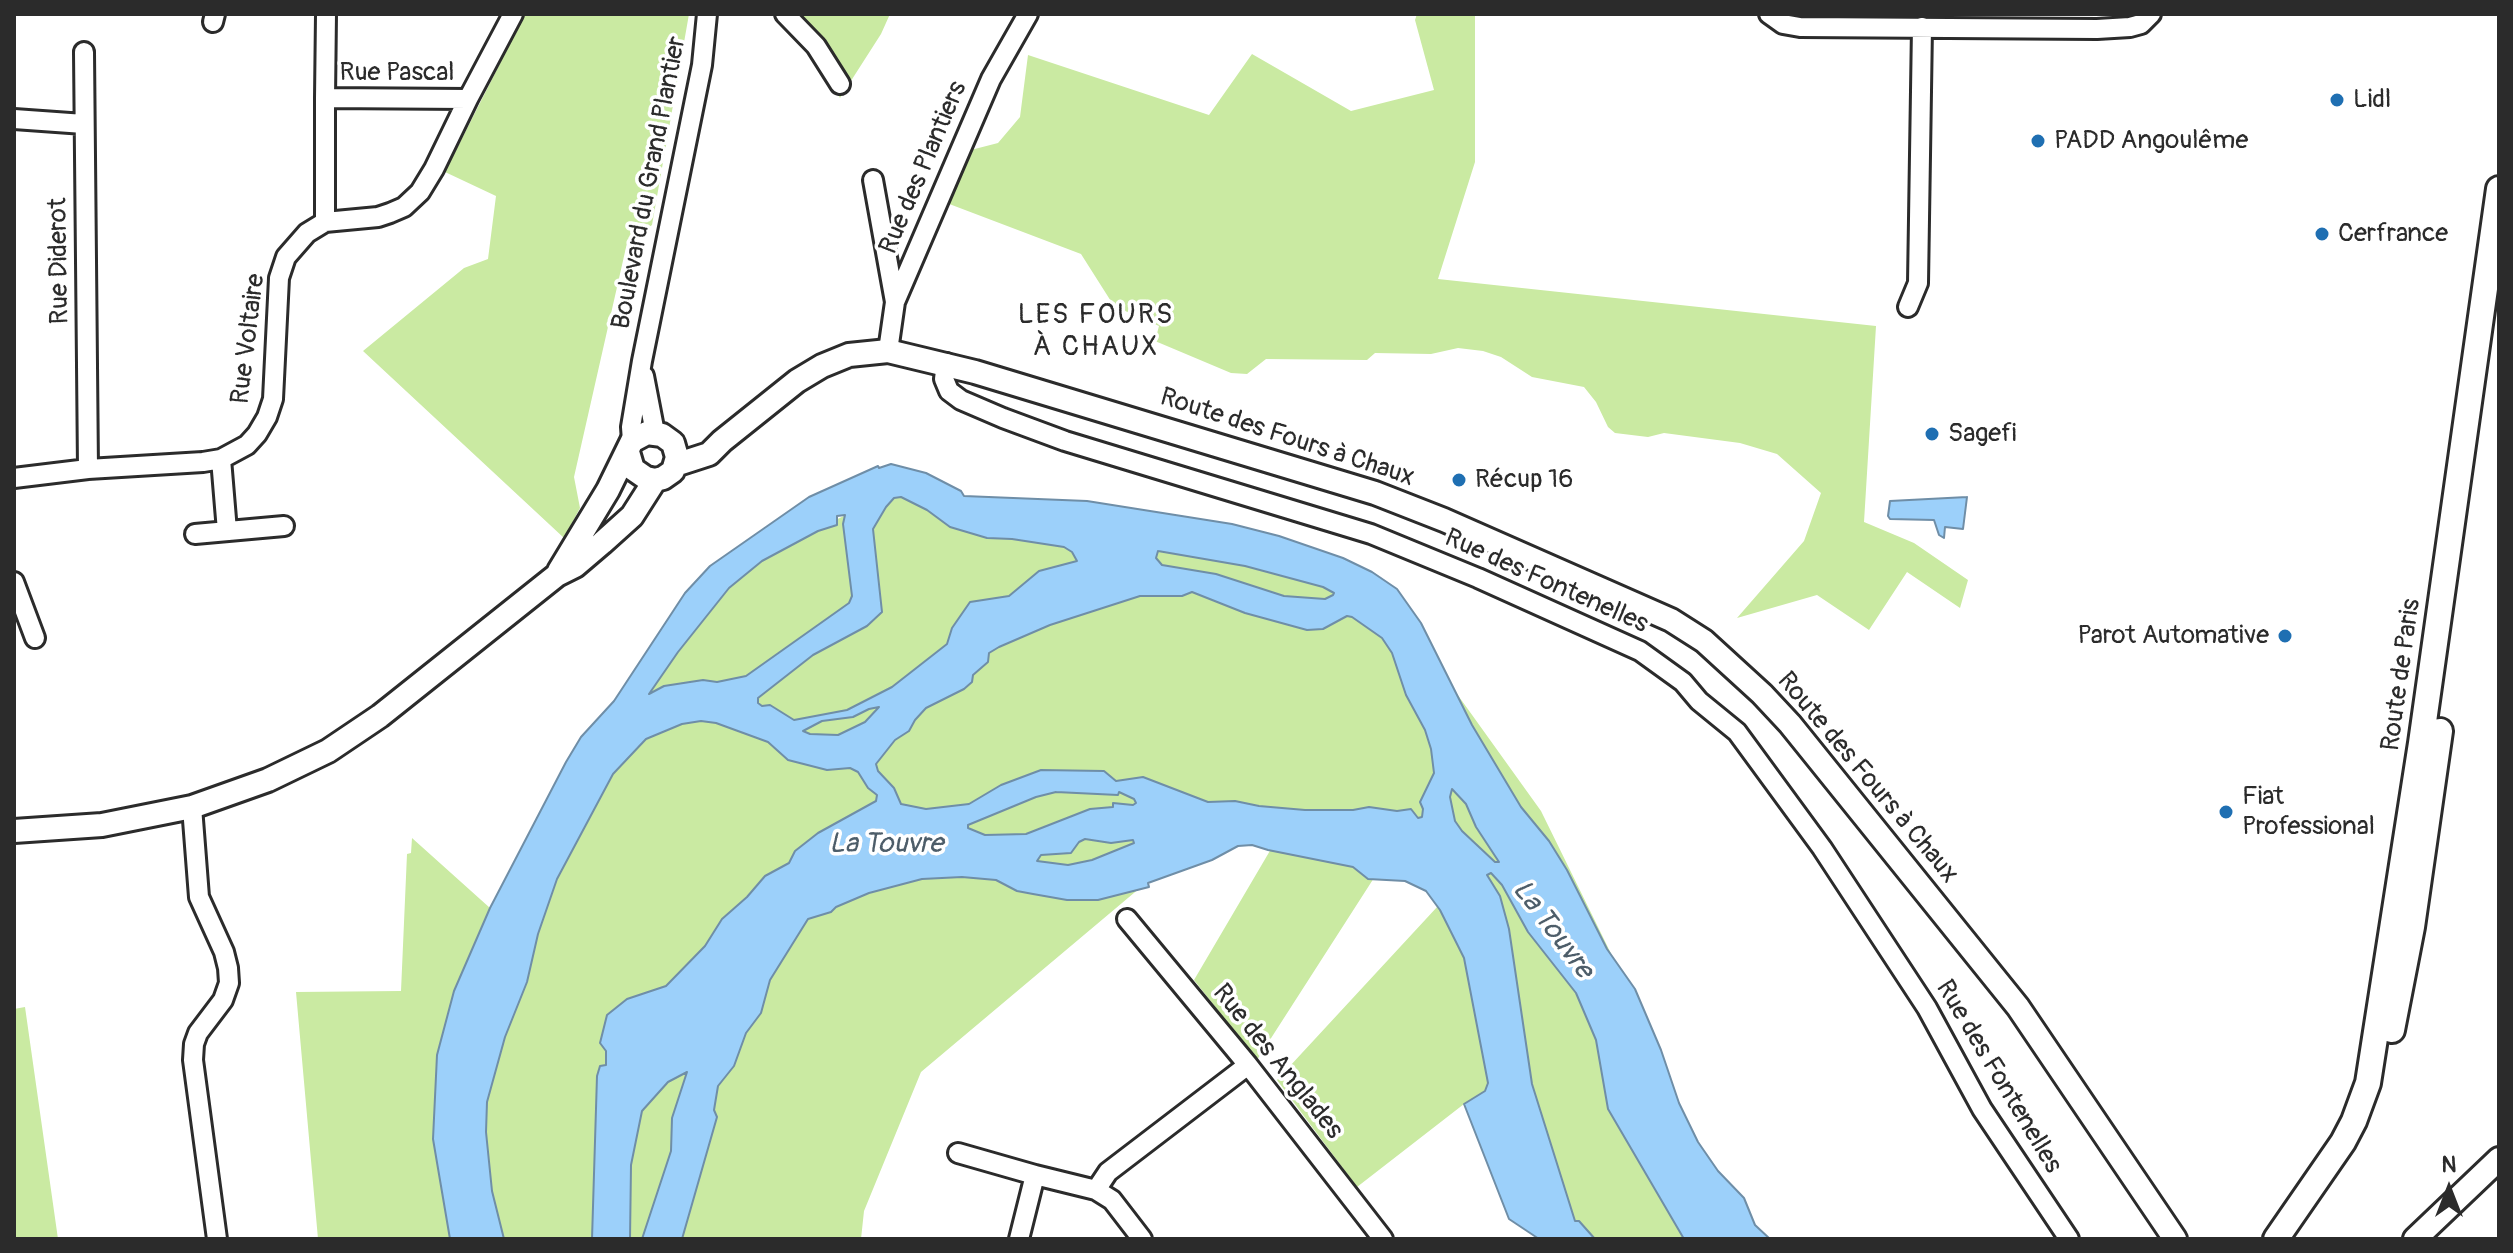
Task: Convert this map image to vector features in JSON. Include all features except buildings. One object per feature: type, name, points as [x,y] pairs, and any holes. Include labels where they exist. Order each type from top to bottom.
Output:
[{"type":"main road","name":"Route de Paris","points":[[2276,1239],[2343,1142],[2368,1083],[2421,743],[2499,189]]},
{"type":"main road","name":"Route de Paris","points":[[2291,1239],[2361,1137],[2374,1109],[2384,1067],[2412,927],[2499,304]]},
{"type":"street","name":"Rue Pascal","points":[[325,222],[326,14]]},
{"type":"street","points":[[325,222],[378,217],[404,207],[420,192],[513,14]]},
{"type":"street","name":"Boulevard du Grand Plantier","points":[[630,447],[642,361],[702,65],[707,14]]},
{"type":"street","points":[[785,14],[816,46],[840,84]]},
{"type":"street","name":"Rue des Plantiers","points":[[888,351],[895,302],[991,79],[1028,14]]},
{"type":"street","points":[[1769,14],[1783,24],[1800,27],[2119,29],[2141,24],[2151,14]]},
{"type":"street","points":[[1908,307],[1918,283],[1922,27]]},
{"type":"street","name":"Rue Diderot","points":[[84,52],[88,469]]},
{"type":"street","name":"Rue Pascal","points":[[325,98],[468,99]]},
{"type":"street","points":[[14,119],[84,124]]},
{"type":"street","points":[[873,180],[895,302]]},
{"type":"street","name":"Rue Voltaire","points":[[14,478],[221,459],[247,445],[267,417],[273,399],[279,278],[286,257],[298,241],[325,222]]},
{"type":"street","name":"Route des Fours à Chaux","points":[[630,447],[647,433],[668,447],[722,441],[797,381],[822,366],[849,355],[888,351],[946,363],[1375,493],[1671,620],[1704,641],[1790,724],[1984,962],[2045,1046],[2175,1239]]},
{"type":"street","name":"Boulevard du Grand Plantier","points":[[642,361],[668,447]]},
{"type":"street","name":"Rue des Fontenelles","points":[[946,363],[944,379],[949,391],[961,400],[1065,441],[1371,534],[1628,645],[1683,682],[1699,701],[1737,732],[1822,848],[1927,1008],[1982,1109],[2069,1239]]},
{"type":"street","points":[[630,447],[629,462],[638,475],[655,480],[669,475],[668,447]]},
{"type":"street","points":[[557,575],[630,447]]},
{"type":"street","points":[[221,459],[227,531]]},
{"type":"street","points":[[14,831],[102,825],[192,807],[268,780],[339,744],[431,676],[557,575],[575,566],[621,526],[655,480]]},
{"type":"street","points":[[195,534],[284,526]]},
{"type":"street","points":[[14,582],[35,638]]},
{"type":"street","points":[[192,807],[199,897],[224,952],[229,983],[223,1000],[198,1033],[193,1060],[217,1239]]},
{"type":"street","name":"Rue des Anglades","points":[[1127,919],[1248,1065],[1383,1239]]},
{"type":"street","points":[[1096,1190],[1108,1172],[1248,1065]]},
{"type":"street","points":[[958,1153],[1096,1190],[1112,1200],[1142,1239]]},
{"type":"street","points":[[2415,1239],[2499,1159]]},
{"type":"street","points":[[1019,1239],[1035,1175]]},
{"type":"green space","points":[[525,14],[689,14],[652,225],[627,243],[574,477],[580,508],[564,538],[363,351],[464,268],[488,259],[496,196],[445,172]]},
{"type":"green space","points":[[777,14],[890,14],[881,34],[840,98],[808,44]]},
{"type":"green space","points":[[1417,14],[1475,14],[1475,162],[1438,279],[1876,326],[1864,522],[1914,543],[1968,580],[1960,608],[1907,572],[1869,630],[1817,595],[1737,618],[1804,541],[1821,493],[1777,454],[1740,443],[1664,433],[1648,437],[1615,433],[1608,427],[1596,402],[1584,387],[1532,377],[1501,357],[1483,351],[1458,348],[1431,354],[1375,353],[1367,360],[1266,359],[1247,374],[1231,373],[1155,341],[1159,326],[1114,306],[1081,254],[944,202],[967,151],[998,143],[1020,117],[1028,55],[1209,115],[1252,54],[1351,111],[1434,90],[1415,20]]},
{"type":"green space","points":[[898,489],[1140,522],[1391,602],[1541,811],[1654,1041],[1686,1130],[1758,1239],[1572,1239],[1511,1085],[1464,1104],[1357,1187],[1277,1080],[1450,893],[1381,867],[1257,1060],[1194,980],[1271,849],[1237,842],[1147,882],[921,1072],[864,1211],[861,1239],[318,1239],[296,992],[401,991],[407,854],[411,853],[412,838],[490,908],[685,620],[741,567]]},
{"type":"green space","points":[[25,1007],[58,1239],[14,1239],[14,1009]]},
{"type":"water","name":"La Touvre","points":[[891,464],[926,473],[961,491],[964,496],[1087,501],[1232,524],[1343,558],[1397,589],[1421,623],[1472,725],[1521,807],[1549,841],[1567,870],[1607,949],[1635,989],[1679,1103],[1698,1142],[1718,1171],[1744,1198],[1755,1225],[1770,1239],[1684,1239],[1608,1109],[1596,1040],[1576,993],[1528,932],[1502,885],[1491,873],[1487,875],[1500,896],[1509,929],[1532,1084],[1575,1221],[1579,1221],[1595,1239],[1539,1239],[1509,1219],[1464,1104],[1485,1091],[1488,1083],[1464,958],[1440,910],[1426,891],[1405,881],[1368,879],[1353,867],[1252,845],[1238,846],[1212,860],[1148,883],[1149,887],[1098,900],[1067,900],[1017,891],[996,880],[962,877],[922,879],[869,893],[831,912],[808,919],[770,980],[761,1013],[746,1033],[734,1066],[718,1086],[714,1110],[717,1117],[682,1239],[642,1239],[671,1151],[672,1118],[687,1072],[668,1082],[642,1111],[631,1165],[630,1239],[592,1239],[597,1076],[600,1066],[606,1065],[606,1051],[600,1043],[607,1015],[627,999],[666,986],[705,946],[722,919],[765,876],[789,863],[795,851],[818,833],[876,801],[877,795],[868,788],[858,772],[850,768],[827,770],[788,760],[768,742],[716,723],[701,721],[682,724],[646,739],[613,774],[557,879],[487,1102],[486,1132],[492,1191],[504,1239],[450,1239],[433,1139],[437,1055],[454,991],[490,908],[566,762],[581,737],[614,701],[685,593],[710,566],[809,497]],"holes":[[[901,497],[927,510],[950,527],[987,538],[1064,547],[1072,552],[1077,561],[1039,571],[1009,596],[970,602],[952,628],[947,644],[892,687],[847,710],[794,720],[770,705],[762,706],[758,698],[813,655],[867,626],[882,612],[873,529],[894,498]],[[845,515],[843,524],[852,596],[849,603],[746,676],[717,682],[703,680],[664,686],[649,694],[729,588],[762,561],[818,531],[837,525],[837,516]],[[1158,551],[1245,566],[1323,587],[1334,593],[1325,599],[1284,596],[1216,574],[1162,565],[1156,558]],[[1192,592],[1245,613],[1307,630],[1323,629],[1347,616],[1382,638],[1392,653],[1406,695],[1425,730],[1431,749],[1434,773],[1420,802],[1422,817],[1418,818],[1411,809],[1305,810],[1235,801],[1208,802],[1143,777],[1116,781],[1104,771],[1041,770],[1001,785],[969,804],[926,809],[901,804],[894,788],[878,771],[876,764],[895,740],[909,731],[926,708],[972,682],[973,675],[988,662],[989,653],[1050,625],[1140,596],[1182,596]],[[879,707],[865,722],[838,735],[803,731],[822,721],[853,717]],[[1452,789],[1466,804],[1476,827],[1499,862],[1495,862],[1455,821],[1450,797]],[[1056,792],[1118,795],[1119,792],[1136,803],[1113,803],[1113,807],[1090,809],[1026,834],[985,835],[968,828],[968,825]],[[1085,839],[1111,843],[1133,840],[1134,843],[1092,860],[1068,865],[1037,861],[1041,855],[1071,853]]]},
{"type":"water","points":[[1967,497],[1963,529],[1945,527],[1944,538],[1939,535],[1934,520],[1890,519],[1888,516],[1890,501]]},
{"type":"place","name":"Lidl","points":[[2337,100]]},
{"type":"place","name":"PADD Angoulême","points":[[2038,141]]},
{"type":"place","name":"Cerfrance","points":[[2322,234]]},
{"type":"place","name":"Sagefi","points":[[1932,434]]},
{"type":"place","name":"Récup 16","points":[[1459,480]]},
{"type":"place","name":"Parot Automative","points":[[2285,636]]},
{"type":"place","name":"Fiat Professional","points":[[2226,812]]},
{"type":"district","name":"LES FOURS À CHAUX","points":[[1096,332]]}]
